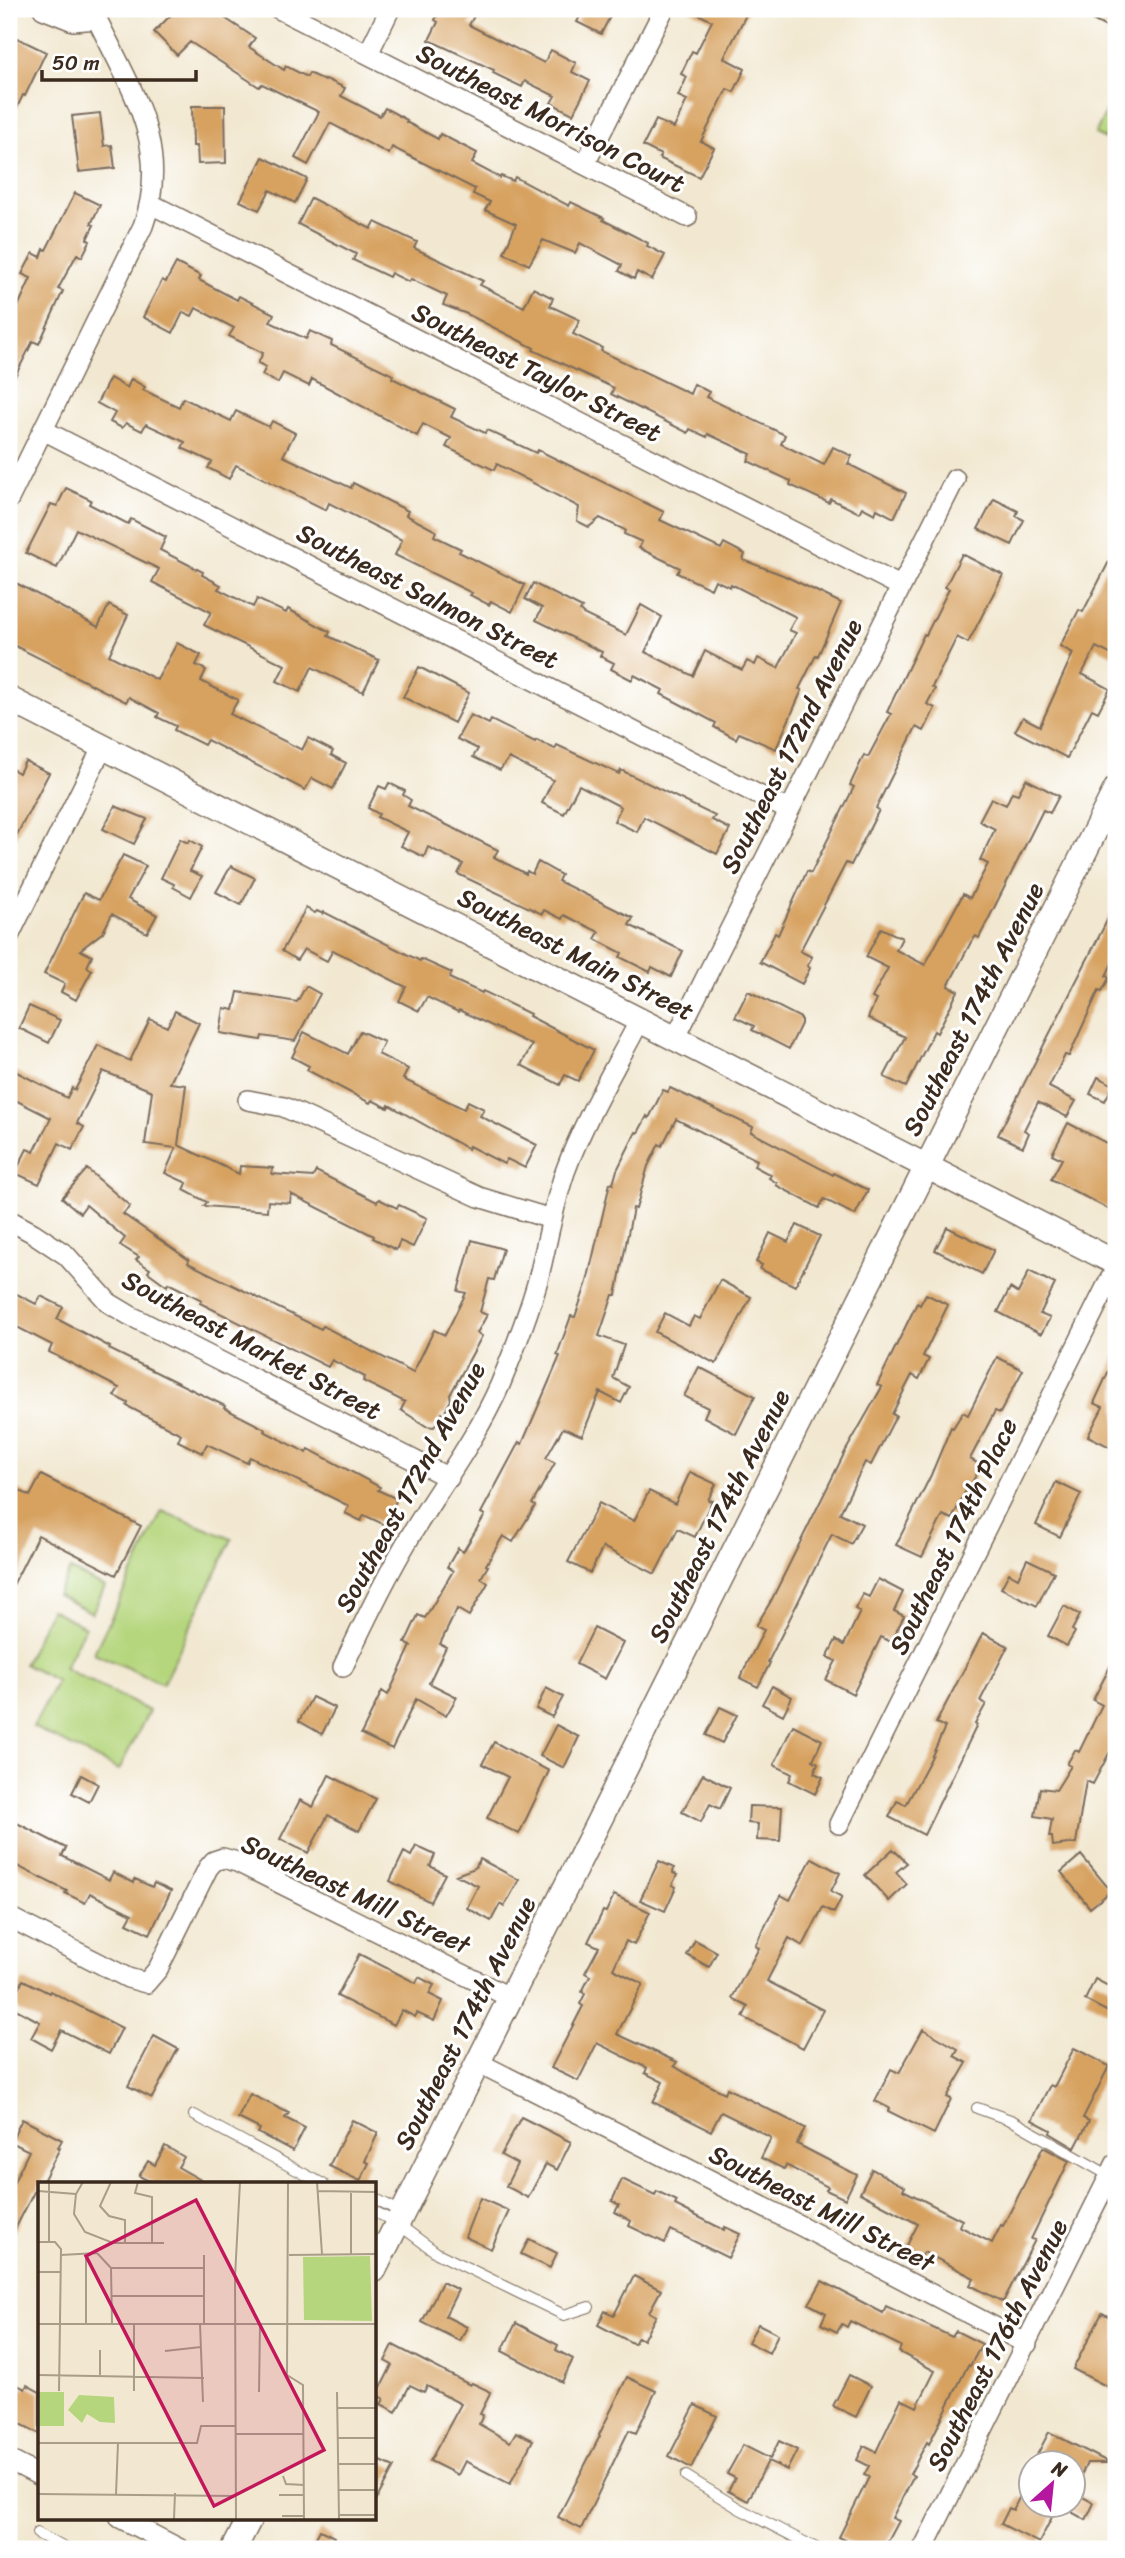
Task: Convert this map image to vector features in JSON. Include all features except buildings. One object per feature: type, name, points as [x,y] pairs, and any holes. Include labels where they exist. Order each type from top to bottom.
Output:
[{"type":"street","points":[[9,499],[143,226],[151,204],[153,179],[149,133],[102,14],[73,21],[43,9]]},
{"type":"street","name":"Southeast Morrison Court","points":[[279,9],[687,217]]},
{"type":"street","points":[[368,54],[390,9]]},
{"type":"street","points":[[585,164],[664,9]]},
{"type":"street","name":"Southeast Taylor Street","points":[[151,204],[900,586]]},
{"type":"street","name":"Southeast Salmon Street","points":[[43,430],[788,810]]},
{"type":"street","name":"Southeast 172nd Avenue","points":[[676,1037],[955,479]]},
{"type":"street","name":"Southeast Main Street","points":[[9,699],[676,1037],[1116,1264]]},
{"type":"street","points":[[9,936],[103,746]]},
{"type":"street","name":"Southeast 174th Avenue","points":[[376,2266],[1116,789]]},
{"type":"street","name":"Southeast 172nd Avenue","points":[[343,1667],[398,1557],[480,1426],[517,1342],[538,1280],[551,1219],[566,1172],[582,1133],[640,1020]]},
{"type":"street","points":[[248,1100],[284,1107],[479,1196],[551,1219]]},
{"type":"street","name":"Southeast Market Street","points":[[9,1220],[66,1255],[109,1303],[129,1315],[449,1478]]},
{"type":"street","name":"Southeast 174th Place","points":[[839,1824],[1110,1279],[1116,1274]]},
{"type":"street","name":"Southeast Mill Street","points":[[9,1917],[128,1978],[146,1983],[158,1969],[208,1868],[214,1861],[223,1858],[297,1891],[511,1998]]},
{"type":"street","name":"Southeast Mill Street","points":[[479,2063],[1027,2344]]},
{"type":"street","name":"Southeast 176th Avenue","points":[[923,2549],[1113,2169]]},
{"type":"street","points":[[9,2460],[38,2475]]},
{"type":"street","points":[[124,2520],[180,2549]]},
{"type":"street","points":[[234,2549],[249,2520]]},
{"type":"lane","points":[[977,2108],[1013,2121],[1113,2169]]},
{"type":"lane","points":[[194,2115],[321,2182]]},
{"type":"lane","points":[[376,2199],[401,2218],[437,2253],[564,2315],[589,2307]]},
{"type":"lane","points":[[376,2212],[401,2218]]},
{"type":"lane","points":[[686,2476],[740,2509],[818,2549]]},
{"type":"lane","points":[[37,2533],[66,2549]]},
{"type":"green space","points":[[1116,91],[1116,144],[1095,134]]},
{"type":"green space","points":[[162,1511],[232,1539],[163,1684],[94,1653]]},
{"type":"green space","points":[[70,1570],[105,1587],[92,1613],[57,1595]]},
{"type":"green space","points":[[51,1609],[85,1627],[64,1668],[149,1711],[119,1770],[33,1727],[57,1681],[24,1664]]}]
